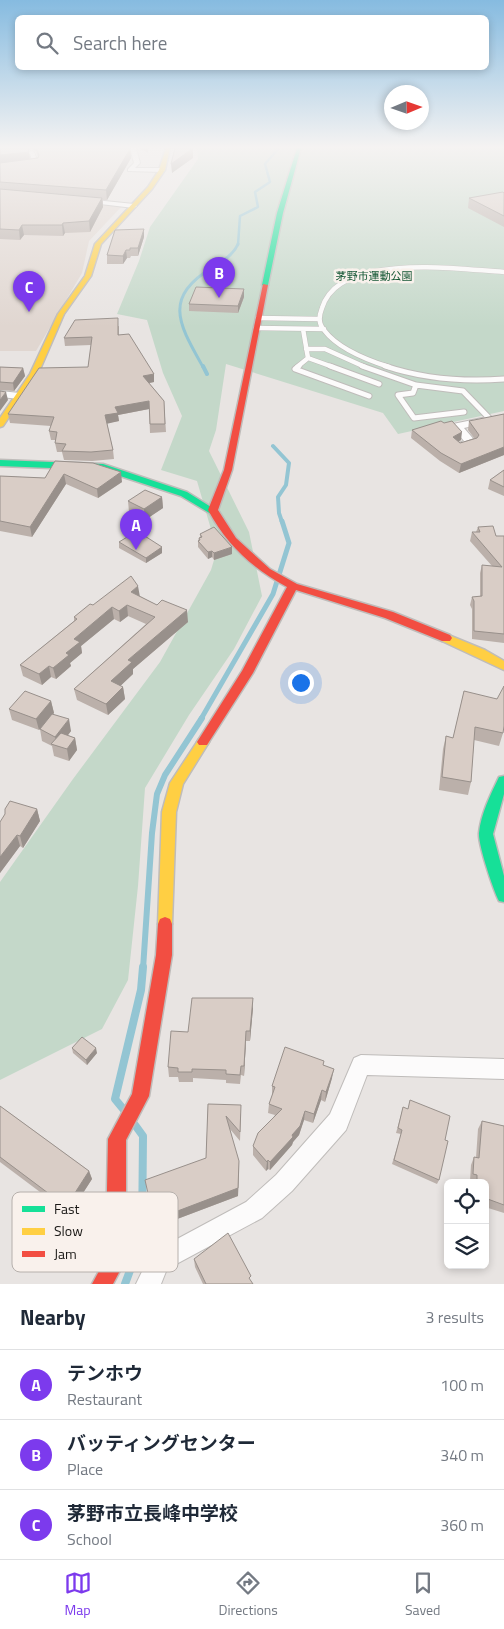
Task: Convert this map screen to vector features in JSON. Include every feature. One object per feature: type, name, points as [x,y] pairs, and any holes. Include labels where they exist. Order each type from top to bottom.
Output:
[{"type":"street","points":[[0,424],[34,374],[61,314],[88,276],[98,244],[132,208]]},
{"type":"street","points":[[213,510],[228,470],[281,208]]},
{"type":"street","points":[[0,394],[20,396]]},
{"type":"street","points":[[458,446],[471,442],[456,426],[503,417]]},
{"type":"street","points":[[0,463],[103,467],[184,494],[213,510],[232,540],[266,571],[293,586],[389,615],[481,653],[504,666]]},
{"type":"street","points":[[116,1192],[117,1139],[138,1099],[164,955],[169,812],[178,783],[247,674],[293,586]]},
{"type":"street","points":[[504,781],[494,801],[486,834],[500,888],[504,896]]},
{"type":"street","points":[[178,1251],[254,1210],[284,1183],[338,1122],[361,1065],[504,1069]]},
{"type":"street","points":[[148,1284],[154,1272]]},
{"type":"lane","points":[[504,272],[404,268],[373,271],[349,280],[333,289],[324,300],[319,319],[332,339],[365,358],[395,369],[467,381],[504,379]]},
{"type":"lane","points":[[257,323],[319,319]]},
{"type":"lane","points":[[257,323],[303,329],[324,329]]},
{"type":"lane","points":[[303,329],[308,358]]},
{"type":"lane","points":[[306,349],[325,349],[364,367],[416,385],[463,391],[490,419]]},
{"type":"lane","points":[[308,358],[379,384]]},
{"type":"lane","points":[[308,358],[295,369],[369,396]]},
{"type":"lane","points":[[416,385],[413,393],[398,395],[414,418],[464,412]]},
{"type":"shaded area","points":[[0,208],[120,208],[89,241],[82,273],[36,351],[0,351]]},
{"type":"green space","name":"茅野市運動公園","points":[[163,208],[504,208],[504,411],[398,434],[383,413],[226,364],[216,430],[209,451],[249,532],[262,596],[234,649],[189,715],[145,788],[138,886],[128,980],[102,1029],[0,1080],[0,882],[73,779],[160,662],[211,570],[217,550],[197,481],[161,470],[182,416],[163,373],[147,320],[117,314],[139,261],[150,227]]},
{"type":"building","points":[[0,208],[96,208],[89,221],[63,223],[62,225],[22,225],[19,230],[0,229]]},
{"type":"building","points":[[488,208],[504,208],[504,216]]},
{"type":"building","points":[[144,229],[138,248],[126,250],[123,256],[107,255],[115,230]]},
{"type":"building","points":[[196,287],[244,289],[238,306],[189,304]]},
{"type":"building","points":[[118,318],[118,335],[129,334],[154,374],[143,376],[164,401],[165,424],[150,424],[149,401],[115,407],[118,413],[105,415],[113,450],[91,452],[62,451],[66,444],[55,443],[57,432],[49,431],[54,417],[8,414],[39,368],[88,367],[92,337],[64,338],[75,320]]},
{"type":"building","points":[[0,367],[23,368],[13,383],[0,382]]},
{"type":"building","points":[[0,391],[6,392],[0,400]]},
{"type":"building","points":[[504,414],[504,447],[461,464],[441,453],[412,430],[441,421],[444,423],[452,421],[462,432],[453,437],[460,443],[477,438],[479,435],[469,421]]},
{"type":"building","points":[[55,461],[93,463],[121,472],[97,489],[64,474],[30,527],[0,521],[0,476],[45,478]]},
{"type":"building","points":[[504,470],[504,487],[490,480]]},
{"type":"building","points":[[145,490],[162,497],[144,509],[128,501]]},
{"type":"building","points":[[493,526],[496,536],[504,536],[504,634],[474,631],[474,601],[472,597],[482,596],[482,565],[502,567],[472,532],[480,532],[478,527]]},
{"type":"building","points":[[214,527],[232,547],[214,553],[212,551],[208,552],[198,541],[202,537],[200,534]]},
{"type":"building","points":[[137,531],[162,547],[146,558],[119,542]]},
{"type":"building","points":[[131,576],[138,586],[131,592],[157,605],[162,600],[187,610],[128,660],[132,662],[111,681],[123,687],[106,704],[74,689],[155,617],[127,605],[119,611],[112,607],[74,639],[80,642],[66,653],[69,655],[53,668],[49,666],[39,674],[20,665],[77,619],[74,617],[90,604],[93,605]]},
{"type":"building","points":[[504,686],[503,733],[475,727],[471,782],[442,777],[446,736],[453,738],[464,691],[497,699]]},
{"type":"building","points":[[25,691],[51,701],[36,719],[9,709]]},
{"type":"building","points":[[52,714],[69,719],[55,737],[40,729]]},
{"type":"building","points":[[61,733],[75,738],[67,749],[51,744]]},
{"type":"building","points":[[10,801],[37,809],[20,836],[17,835],[0,857],[0,822]]},
{"type":"building","points":[[192,998],[253,998],[250,1031],[246,1031],[244,1066],[241,1066],[240,1075],[226,1074],[226,1070],[192,1069],[192,1072],[178,1072],[178,1068],[168,1067],[171,1031],[188,1032]]},
{"type":"building","points":[[82,1037],[96,1048],[86,1060],[72,1048]]},
{"type":"building","points":[[285,1047],[324,1061],[323,1065],[334,1069],[326,1092],[322,1090],[314,1114],[305,1111],[300,1126],[292,1135],[293,1137],[270,1162],[268,1160],[267,1162],[253,1146],[258,1133],[282,1109],[269,1104],[275,1087],[272,1086]]},
{"type":"building","points":[[410,1100],[450,1116],[445,1140],[448,1141],[439,1180],[394,1160],[402,1130],[398,1128],[403,1107],[408,1109]]},
{"type":"building","points":[[208,1104],[241,1105],[240,1132],[226,1116],[239,1161],[238,1188],[178,1211],[178,1192],[148,1192],[145,1180],[206,1158]]},
{"type":"building","points":[[0,1106],[89,1171],[76,1192],[47,1192],[0,1157]]},
{"type":"building","points":[[482,1121],[504,1126],[504,1205],[489,1199],[489,1179],[477,1179],[477,1175],[473,1174],[474,1157],[479,1158]]},
{"type":"building","points":[[228,1233],[251,1276],[249,1278],[253,1284],[206,1284],[194,1259]]},
{"type":"waterway","points":[[238,245],[240,216],[256,208]]},
{"type":"waterway","points":[[203,367],[182,325],[181,301],[197,278],[228,257],[238,244]]},
{"type":"waterway","points":[[203,366],[207,374]]},
{"type":"waterway","points":[[273,446],[289,463],[286,485],[278,497],[279,513],[282,522]]},
{"type":"waterway","points":[[201,719],[273,594],[289,543],[282,521]]},
{"type":"waterway","points":[[143,969],[152,833],[157,794],[165,775],[202,718]]},
{"type":"waterway","points":[[124,1110],[115,1099],[141,990],[143,967]]},
{"type":"waterway","points":[[135,1125],[143,1136],[142,1192]]},
{"type":"waterway","points":[[125,1284],[129,1272]]},
{"type":"traffic: fast","points":[[265,285],[281,208]]},
{"type":"traffic: fast","points":[[0,463],[103,467],[184,494],[214,512]]},
{"type":"traffic: fast","points":[[504,781],[494,801],[486,834],[500,888],[504,896]]},
{"type":"traffic: slow","points":[[0,424],[34,374],[61,314],[88,276],[98,244],[132,208]]},
{"type":"traffic: slow","points":[[446,638],[481,653],[504,666]]},
{"type":"traffic: slow","points":[[165,924],[169,812],[177,783],[203,742]]},
{"type":"traffic: jam","points":[[213,510],[228,470],[265,285]]},
{"type":"traffic: jam","points":[[214,512],[232,540],[266,571],[293,586],[389,615],[446,638]]},
{"type":"traffic: jam","points":[[203,742],[247,673],[293,586]]},
{"type":"traffic: jam","points":[[116,1192],[117,1139],[140,1096],[164,955],[165,924]]},
{"type":"traffic: jam","points":[[102,1284],[109,1272]]},
{"type":"place","name":"バッティングセンター","points":[[219,298]]},
{"type":"place","name":"茅野市立長峰中学校","points":[[29,312]]},
{"type":"place","name":"テンホウ","points":[[136,550]]}]
